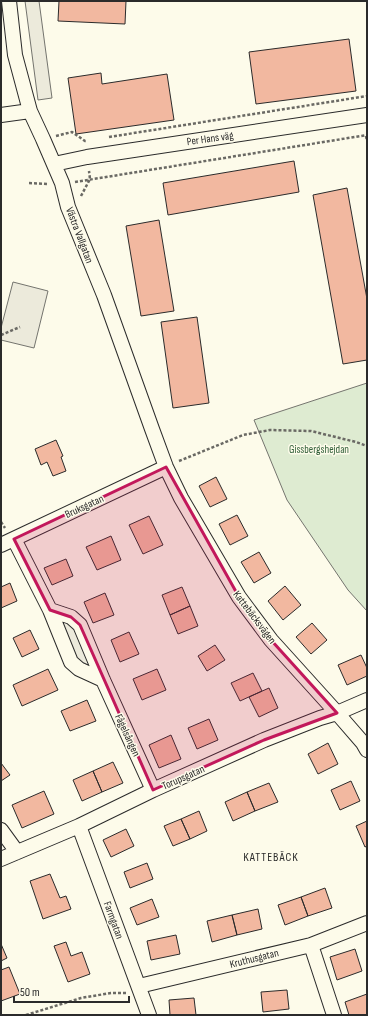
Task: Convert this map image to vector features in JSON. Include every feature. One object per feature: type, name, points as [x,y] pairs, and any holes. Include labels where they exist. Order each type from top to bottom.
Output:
[{"type":"street","name":"Västra Vallgatan","points":[[9,1],[15,55],[30,111],[62,184],[68,207],[104,295],[166,467]]},
{"type":"street","points":[[1,115],[30,111]]},
{"type":"street","name":"Per Hans väg","points":[[54,164],[87,157],[367,115]]},
{"type":"street","name":"Bruksgatan","points":[[7,542],[166,467]]},
{"type":"street","name":"Kattebäcksvägen","points":[[166,467],[181,498],[238,597],[271,640],[337,713],[363,743],[367,750]]},
{"type":"street","points":[[7,542],[50,610],[71,662],[79,670],[102,680]]},
{"type":"street","name":"Fågelsången","points":[[50,610],[71,617],[80,624],[102,680],[153,790]]},
{"type":"street","name":"Torupsgatan","points":[[1,859],[79,826],[153,790],[264,740],[320,718],[337,713],[367,700]]},
{"type":"street","name":"Farmgatan","points":[[79,826],[149,1015]]},
{"type":"street","points":[[1,830],[17,852]]},
{"type":"street","name":"Kruthusgatan","points":[[140,988],[311,945],[367,922]]},
{"type":"street","points":[[311,945],[334,1015]]},
{"type":"path","points":[[108,137],[367,96]]},
{"type":"path","points":[[43,139],[72,132],[85,141],[93,140]]},
{"type":"path","points":[[62,184],[367,136],[367,142]]},
{"type":"path","points":[[68,207],[77,203],[90,179],[87,157]]},
{"type":"path","points":[[1,335],[20,327]]},
{"type":"path","points":[[166,467],[243,435],[270,430],[311,431],[367,446]]},
{"type":"path","points":[[26,1015],[82,998],[111,993],[124,994],[140,988]]},
{"type":"highlighted area","points":[[166,467],[239,597],[271,640],[337,713],[264,740],[153,790],[80,625],[71,617],[50,610],[14,539]]},
{"type":"green space","name":"Gissbergshejdan","points":[[367,383],[367,611],[348,590],[287,500],[254,420]]},
{"type":"shaded area","points":[[25,1],[39,1],[52,98],[38,100]]},
{"type":"shaded area","points":[[13,282],[48,291],[34,348],[1,340],[1,328]]},
{"type":"shaded area","points":[[59,618],[72,624],[92,670],[77,662]]},
{"type":"building","points":[[59,1],[126,1],[125,24],[58,21]]},
{"type":"building","points":[[349,39],[356,91],[256,104],[249,52]]},
{"type":"building","points":[[101,73],[102,84],[167,74],[174,120],[76,134],[68,78]]},
{"type":"building","points":[[294,161],[299,192],[168,215],[163,183]]},
{"type":"building","points":[[347,188],[367,299],[367,360],[343,364],[313,195]]},
{"type":"building","points":[[159,220],[174,311],[141,316],[126,226]]},
{"type":"building","points":[[197,317],[209,403],[173,408],[161,322]]},
{"type":"building","points":[[56,440],[63,456],[61,457],[66,471],[53,476],[47,462],[41,465],[35,449]]},
{"type":"building","points":[[216,477],[227,499],[210,507],[199,486]]},
{"type":"building","points":[[237,515],[248,536],[230,545],[219,524]]},
{"type":"building","points":[[149,516],[163,545],[143,554],[129,525]]},
{"type":"building","points":[[111,536],[121,560],[97,570],[86,547]]},
{"type":"building","points":[[259,552],[271,573],[254,583],[241,562]]},
{"type":"building","points":[[66,559],[73,576],[52,585],[44,568]]},
{"type":"building","points":[[10,583],[17,601],[1,608],[1,587]]},
{"type":"building","points":[[285,586],[301,605],[283,620],[268,601]]},
{"type":"building","points":[[182,587],[190,606],[170,615],[162,595]]},
{"type":"building","points":[[105,593],[114,615],[93,623],[84,602]]},
{"type":"building","points":[[190,606],[198,626],[178,634],[170,615]]},
{"type":"building","points":[[312,623],[327,640],[311,654],[296,637]]},
{"type":"building","points":[[30,630],[39,649],[22,657],[13,638]]},
{"type":"building","points":[[129,632],[139,654],[120,662],[111,640]]},
{"type":"building","points":[[215,645],[225,660],[207,671],[198,656]]},
{"type":"building","points":[[361,655],[367,668],[367,676],[347,685],[338,665]]},
{"type":"building","points":[[48,669],[58,690],[22,706],[13,685]]},
{"type":"building","points":[[157,669],[166,690],[142,700],[133,679]]},
{"type":"building","points":[[253,673],[262,691],[240,701],[231,683]]},
{"type":"building","points":[[269,688],[278,708],[259,717],[249,697]]},
{"type":"building","points":[[87,700],[96,721],[70,731],[61,711]]},
{"type":"building","points":[[209,719],[218,740],[197,749],[188,728]]},
{"type":"building","points":[[171,735],[181,759],[159,768],[149,745]]},
{"type":"building","points":[[328,743],[338,764],[318,774],[308,754]]},
{"type":"building","points":[[113,762],[123,783],[102,792],[93,771]]},
{"type":"building","points":[[1,763],[10,775],[1,781]]},
{"type":"building","points":[[93,771],[102,792],[82,801],[73,780]]},
{"type":"building","points":[[351,781],[360,801],[340,810],[331,790]]},
{"type":"building","points":[[269,783],[278,802],[255,811],[247,792]]},
{"type":"building","points":[[44,791],[54,814],[22,828],[12,805]]},
{"type":"building","points":[[247,792],[255,811],[233,821],[225,802]]},
{"type":"building","points":[[199,811],[207,831],[190,839],[181,819]]},
{"type":"building","points":[[181,819],[190,839],[173,846],[164,826]]},
{"type":"building","points":[[367,821],[367,846],[365,847],[356,826]]},
{"type":"building","points":[[126,829],[134,846],[111,857],[103,840]]},
{"type":"building","points":[[147,863],[153,879],[130,888],[124,872]]},
{"type":"building","points":[[50,874],[60,898],[66,896],[71,909],[43,919],[30,881]]},
{"type":"building","points":[[325,888],[332,908],[308,916],[301,897]]},
{"type":"building","points":[[301,897],[308,916],[285,925],[278,905]]},
{"type":"building","points":[[152,899],[159,917],[137,925],[130,908]]},
{"type":"building","points":[[258,909],[262,929],[237,935],[232,915]]},
{"type":"building","points":[[232,915],[237,935],[212,942],[207,921]]},
{"type":"building","points":[[176,935],[180,954],[151,960],[147,941]]},
{"type":"building","points":[[66,942],[71,956],[82,952],[90,974],[68,982],[54,946]]},
{"type":"building","points":[[1,944],[7,958],[1,961]]},
{"type":"building","points":[[355,949],[362,971],[337,980],[330,957]]},
{"type":"building","points":[[9,967],[20,994],[1,1001],[1,970]]},
{"type":"building","points":[[287,990],[289,1009],[263,1012],[261,992]]},
{"type":"building","points":[[367,994],[367,1015],[349,1015],[345,1002]]},
{"type":"building","points":[[194,998],[196,1015],[170,1015],[169,1000]]},
{"type":"district","name":"KATTEBÄCK","points":[[271,857]]}]
